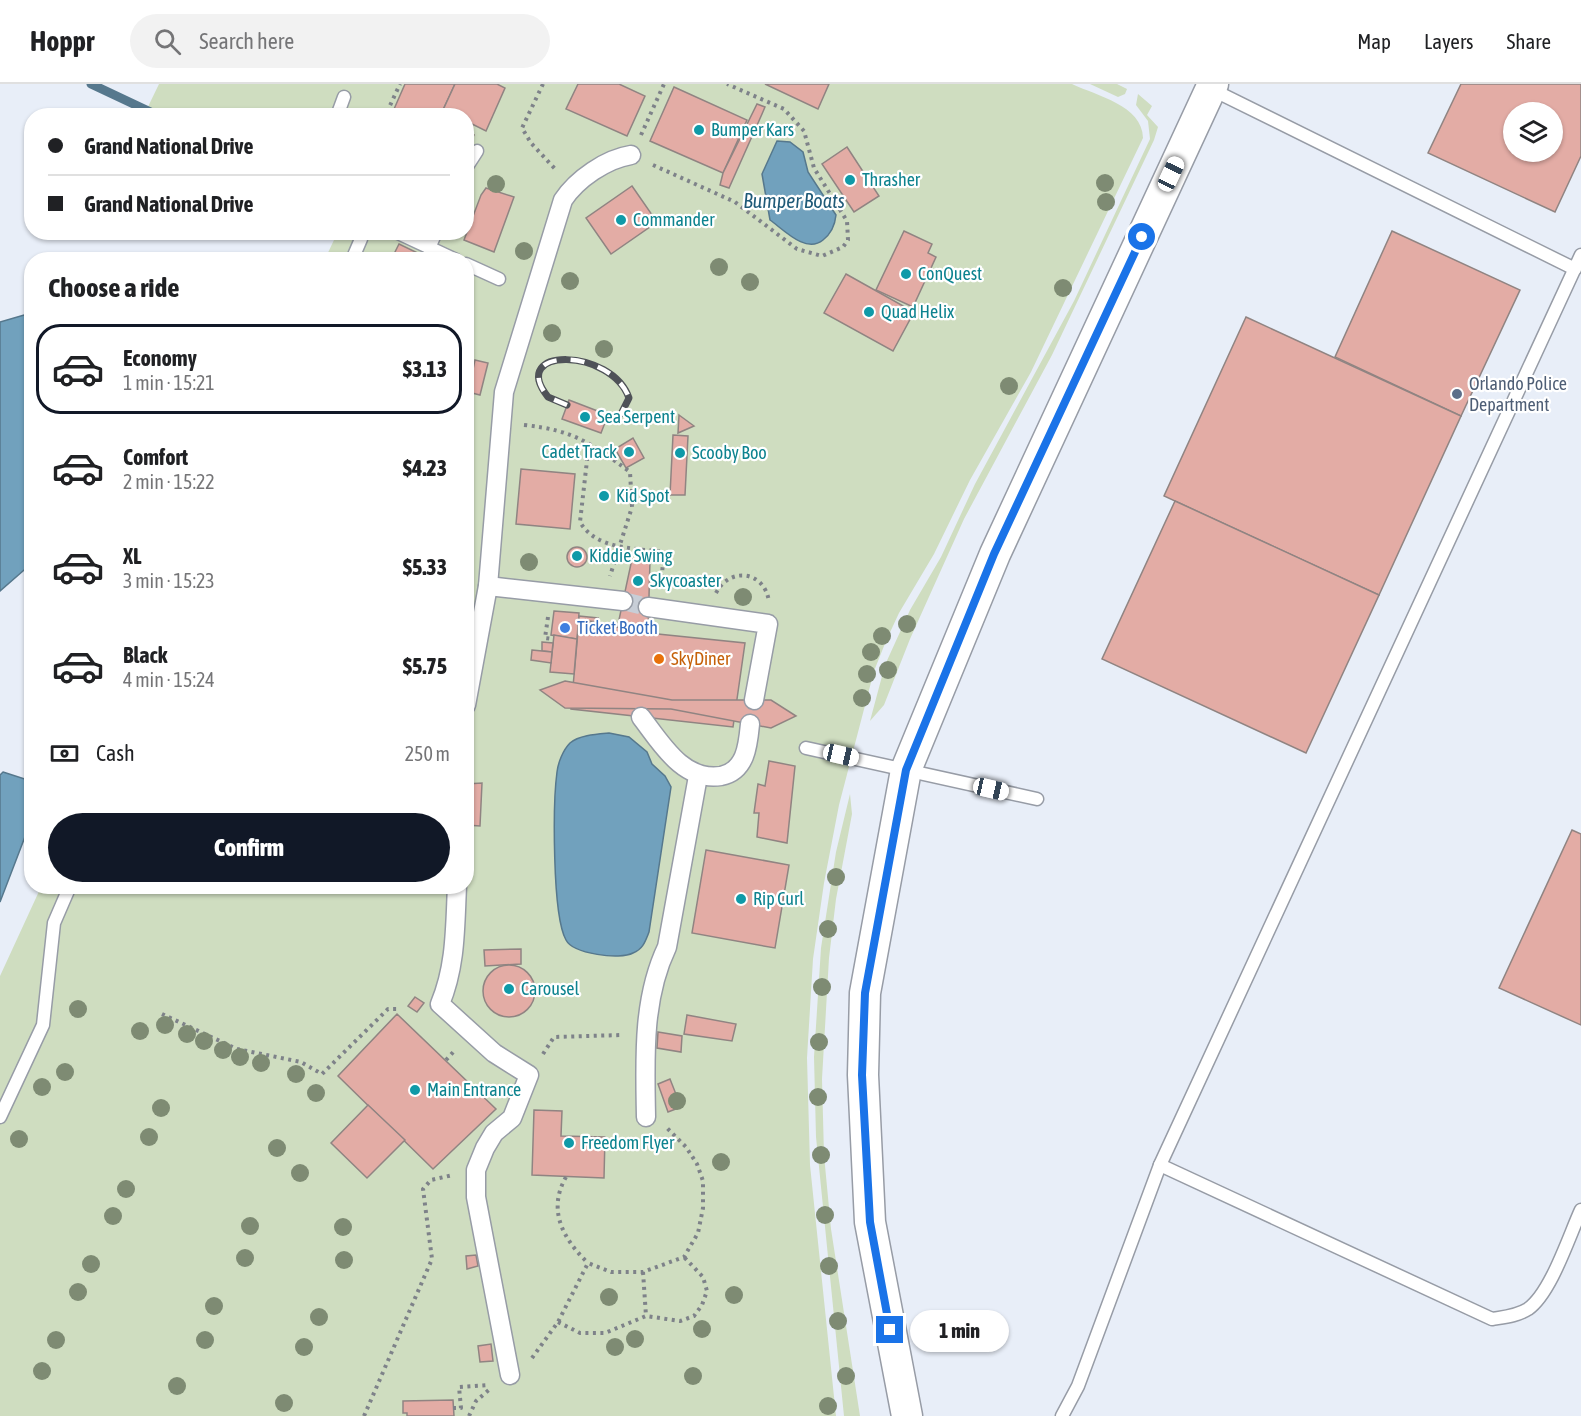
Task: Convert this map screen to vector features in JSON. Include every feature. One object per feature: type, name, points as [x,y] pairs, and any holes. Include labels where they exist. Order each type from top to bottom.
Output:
[{"type":"street","points":[[906,1416],[870,1222],[862,1075],[865,993],[906,770],[994,554],[1212,87]]},
{"type":"street","points":[[474,662],[488,586],[500,423],[511,362],[563,200],[572,187],[615,158],[631,155]]},
{"type":"street","points":[[488,586],[615,599]]},
{"type":"street","points":[[654,608],[768,624],[753,700]]},
{"type":"street","points":[[641,717],[680,764],[698,776],[707,778],[726,775],[739,766],[747,752],[750,724]]},
{"type":"street","points":[[646,1117],[646,1035],[655,972],[667,947],[698,776]]},
{"type":"street","points":[[457,894],[455,945],[449,982],[440,1004],[494,1053],[529,1075],[512,1118],[494,1132],[476,1170],[476,1197],[510,1375]]},
{"type":"lane","points":[[1212,87],[1575,269]]},
{"type":"lane","points":[[340,108],[344,97]]},
{"type":"lane","points":[[474,156],[477,151]]},
{"type":"lane","points":[[412,240],[438,252]]},
{"type":"lane","points":[[429,248],[432,240]]},
{"type":"lane","points":[[1062,1416],[1082,1376],[1160,1165],[1581,255]]},
{"type":"lane","points":[[474,268],[499,279]]},
{"type":"lane","points":[[806,748],[1037,800]]},
{"type":"lane","points":[[0,1117],[43,1025],[54,923],[67,894]]},
{"type":"lane","points":[[1160,1165],[1492,1319],[1514,1316],[1529,1308],[1542,1293],[1581,1210]]},
{"type":"path","points":[[389,108],[400,84]]},
{"type":"path","points":[[543,84],[522,128],[531,143],[572,187]]},
{"type":"path","points":[[664,84],[631,155],[735,202],[797,249],[822,256],[838,251],[848,240],[848,221],[814,168],[804,131],[784,109],[727,84]]},
{"type":"path","points":[[500,423],[556,429],[590,442],[630,472],[632,507],[611,569],[615,599]]},
{"type":"path","points":[[590,442],[580,522],[585,530],[604,543],[664,552],[654,608]]},
{"type":"path","points":[[539,614],[548,615],[545,638],[553,639]]},
{"type":"path","points":[[162,1014],[237,1049],[301,1062],[322,1074],[388,1009],[398,1010]]},
{"type":"path","points":[[529,1075],[554,1037],[646,1035]]},
{"type":"path","points":[[566,1177],[558,1191],[560,1224],[571,1247],[588,1263],[611,1272],[643,1272],[684,1257],[698,1233],[703,1208],[703,1181],[698,1164],[686,1147],[663,1123],[646,1117]]},
{"type":"path","points":[[364,1416],[432,1259],[423,1188],[431,1180],[454,1175]]},
{"type":"path","points":[[558,1322],[580,1333],[605,1333],[646,1316],[680,1321],[694,1316],[702,1305],[707,1291],[703,1278],[684,1257]]},
{"type":"path","points":[[510,1375],[537,1354],[558,1322],[588,1263]]},
{"type":"path","points":[[643,1272],[646,1316]]},
{"type":"path","points":[[453,1408],[461,1408],[459,1387],[495,1385],[476,1401],[469,1416]]},
{"type":"green space","points":[[159,84],[1072,84],[1116,103],[1135,117],[1141,127],[1143,138],[1031,372],[970,480],[934,554],[899,613],[886,641],[874,671],[839,805],[824,883],[813,959],[807,1058],[810,1165],[836,1416],[0,1416],[0,976],[38,894],[474,894],[474,252],[328,252],[334,240],[474,240],[474,108],[147,108]]},
{"type":"green space","points":[[1090,84],[1117,84],[1127,89],[1125,94],[1118,97]]},
{"type":"green space","points":[[1138,94],[1152,106],[1147,115],[1158,127],[1154,140],[1052,355],[964,519],[910,639],[884,705],[870,721],[885,665],[910,610],[941,557],[975,484],[1074,301],[1150,139],[1148,121],[1136,105]]},
{"type":"green space","points":[[850,794],[852,814],[836,899],[829,958],[822,1079],[824,1155],[831,1229],[860,1416],[844,1416],[816,1137],[814,1057],[821,948],[836,852]]},
{"type":"water","name":"Bumper Boats","points":[[777,141],[790,142],[803,152],[808,172],[836,215],[831,232],[816,244],[795,239],[770,220],[762,174]]},
{"type":"water","points":[[24,315],[24,570],[0,591],[0,322]]},
{"type":"water","points":[[609,733],[629,737],[647,752],[652,764],[665,776],[671,787],[649,932],[639,949],[627,955],[618,956],[587,952],[570,945],[561,927],[556,884],[554,832],[556,787],[561,757],[567,746],[578,738]]},
{"type":"water","points":[[3,772],[24,779],[24,839],[0,902],[0,775]]},
{"type":"building","points":[[405,84],[455,84],[444,108],[394,108]]},
{"type":"building","points":[[455,84],[497,84],[505,88],[486,131],[474,125],[474,108],[444,108]]},
{"type":"building","points":[[578,84],[619,84],[645,96],[627,136],[566,109]]},
{"type":"building","points":[[765,84],[829,84],[818,109]]},
{"type":"building","points":[[1461,84],[1581,84],[1581,156],[1555,212],[1428,153]]},
{"type":"building","name":"Bumper Kars","points":[[674,87],[747,120],[723,173],[650,141]]},
{"type":"building","points":[[757,104],[765,107],[729,188],[720,185],[723,173]]},
{"type":"building","name":"Thrasher","points":[[847,147],[879,196],[854,212],[822,164]]},
{"type":"building","name":"Commander","points":[[632,186],[657,222],[611,254],[586,218]]},
{"type":"building","points":[[486,188],[514,197],[494,252],[464,240],[474,240],[474,214]]},
{"type":"building","name":"ConQuest","points":[[904,231],[932,244],[928,253],[936,257],[913,307],[876,290]]},
{"type":"building","points":[[1392,231],[1520,290],[1461,416],[1335,357]]},
{"type":"building","points":[[399,244],[416,252],[395,252]]},
{"type":"building","name":"Quad Helix","points":[[846,274],[914,312],[893,351],[824,313]]},
{"type":"building","points":[[1246,317],[1461,416],[1379,595],[1164,496]]},
{"type":"building","points":[[475,360],[488,363],[480,395],[474,394]]},
{"type":"building","name":"Sea Serpent","points":[[569,400],[608,415],[601,433],[562,419]]},
{"type":"building","points":[[679,415],[694,426],[678,433]]},
{"type":"building","name":"Scooby Boo","points":[[673,435],[688,436],[685,495],[670,495]]},
{"type":"building","name":"Cadet Track","points":[[633,438],[644,458],[626,468],[615,449]]},
{"type":"building","points":[[521,469],[575,474],[570,529],[516,524]]},
{"type":"building","points":[[1175,501],[1379,595],[1306,753],[1102,659]]},
{"type":"building","name":"Kiddie Swing","points":[[573,547],[581,547],[587,553],[587,561],[581,567],[573,567],[567,561],[567,553]]},
{"type":"building","name":"Skycoaster","points":[[632,559],[650,560],[648,633],[617,629]]},
{"type":"building","name":"Ticket Booth","points":[[554,611],[579,613],[577,639],[551,635]]},
{"type":"building","points":[[579,616],[598,618],[598,622],[579,620]]},
{"type":"building","name":"SkyDiner","points":[[579,620],[648,633],[745,643],[733,727],[571,709]]},
{"type":"building","points":[[554,635],[577,639],[574,674],[550,672]]},
{"type":"building","points":[[542,642],[553,643],[552,652],[542,651]]},
{"type":"building","points":[[532,650],[552,652],[551,663],[531,660]]},
{"type":"building","points":[[565,681],[672,700],[771,700],[796,716],[771,728],[671,709],[565,708],[540,690]]},
{"type":"building","points":[[769,761],[795,766],[787,843],[757,837],[759,813],[754,813],[758,784],[765,786]]},
{"type":"building","points":[[482,783],[480,826],[474,826],[474,784]]},
{"type":"building","points":[[1572,830],[1581,834],[1581,1025],[1499,988]]},
{"type":"building","name":"Rip Curl","points":[[706,850],[789,865],[775,948],[692,933]]},
{"type":"building","points":[[521,949],[521,964],[485,966],[484,950]]},
{"type":"building","name":"Carousel","points":[[509,965],[519,967],[527,973],[533,981],[535,991],[533,1001],[527,1009],[519,1015],[509,1017],[499,1015],[491,1009],[485,1001],[483,991],[485,981],[491,973],[499,967]]},
{"type":"building","points":[[415,997],[424,1003],[417,1012],[408,1006]]},
{"type":"building","name":"Main Entrance","points":[[397,1014],[496,1109],[433,1169],[338,1076]]},
{"type":"building","points":[[687,1015],[736,1024],[732,1041],[684,1034]]},
{"type":"building","points":[[658,1032],[682,1036],[681,1052],[657,1048]]},
{"type":"building","points":[[670,1079],[681,1107],[668,1112],[658,1084]]},
{"type":"building","points":[[368,1105],[405,1140],[367,1178],[331,1143]]},
{"type":"building","name":"Freedom Flyer","points":[[534,1110],[562,1111],[561,1136],[605,1137],[604,1178],[532,1175]]},
{"type":"building","points":[[476,1255],[478,1266],[467,1269],[466,1256]]},
{"type":"building","points":[[491,1344],[493,1361],[480,1362],[478,1346]]},
{"type":"building","points":[[453,1400],[454,1416],[407,1416],[407,1413],[403,1413],[403,1401]]},
{"type":"waterway","points":[[91,84],[142,108]]},
{"type":"tunnel","points":[[623,601],[648,607]]},
{"type":"railway","points":[[567,405],[548,397],[539,380],[541,369],[551,362],[567,360],[585,362],[603,370],[619,382],[629,398],[621,414],[607,419]]},
{"type":"place","name":"Bumper Kars","points":[[699,130]]},
{"type":"place","name":"Thrasher","points":[[850,180]]},
{"type":"place","name":"Commander","points":[[621,220]]},
{"type":"place","name":"ConQuest","points":[[906,274]]},
{"type":"place","name":"Quad Helix","points":[[869,312]]},
{"type":"place","name":"Orlando Police Department","points":[[1457,394]]},
{"type":"place","name":"Sea Serpent","points":[[585,417]]},
{"type":"place","name":"Cadet Track","points":[[629,452]]},
{"type":"place","name":"Scooby Boo","points":[[680,453]]},
{"type":"place","name":"Kid Spot","points":[[604,496]]},
{"type":"place","name":"Kiddie Swing","points":[[577,556]]},
{"type":"place","name":"Skycoaster","points":[[638,581]]},
{"type":"place","name":"Ticket Booth","points":[[565,628]]},
{"type":"place","name":"SkyDiner","points":[[659,659]]},
{"type":"place","name":"Rip Curl","points":[[741,899]]},
{"type":"place","name":"Carousel","points":[[509,989]]},
{"type":"place","name":"Main Entrance","points":[[415,1090]]},
{"type":"place","name":"Freedom Flyer","points":[[569,1143]]},
{"type":"route","points":[[890,1330],[870,1222],[862,1075],[865,993],[906,770],[994,554],[1142,237]]}]
